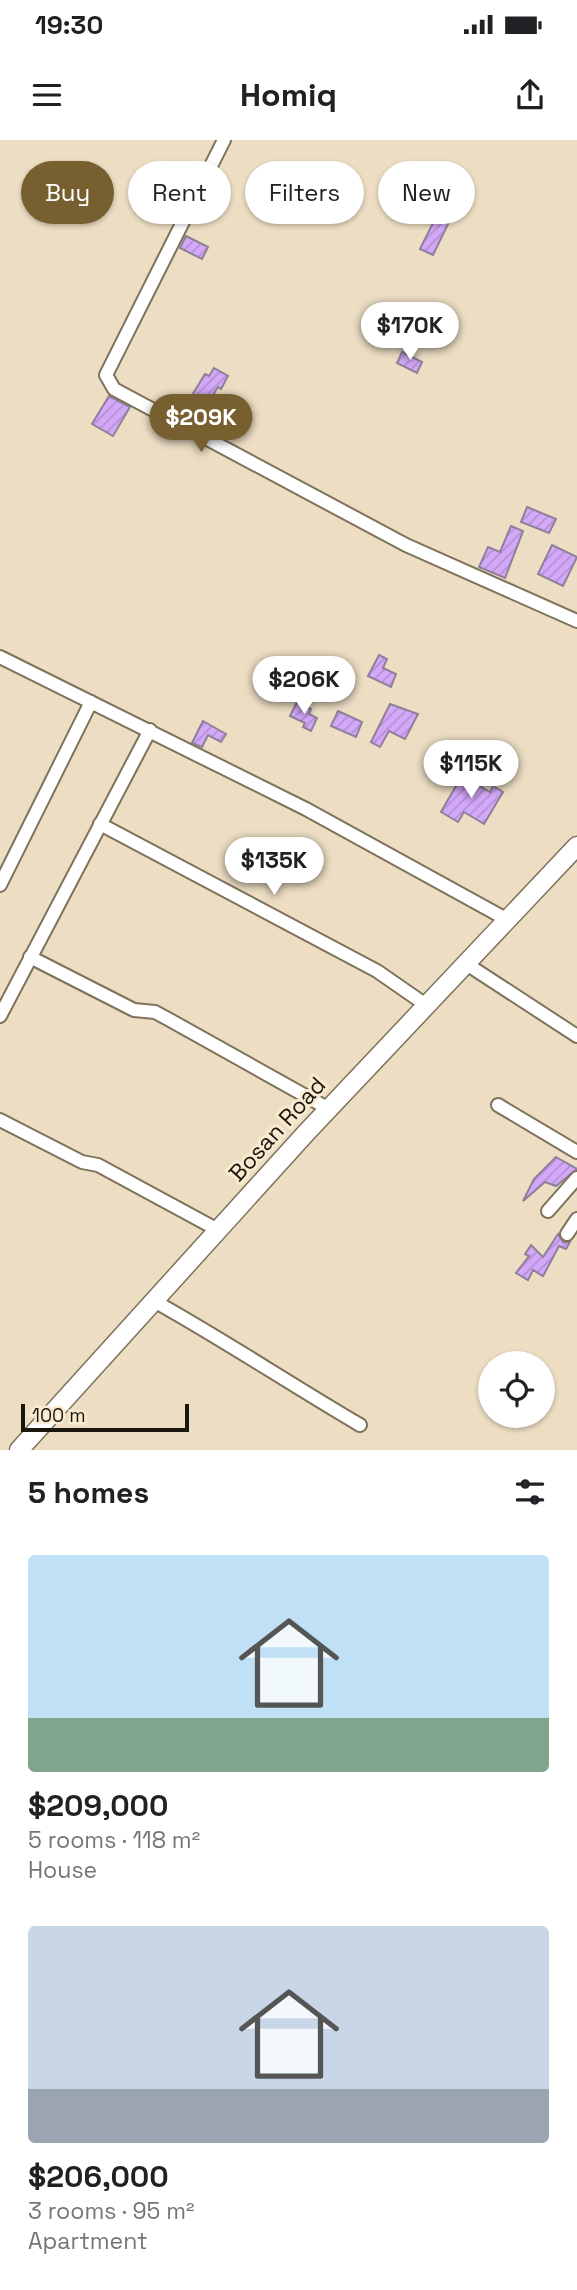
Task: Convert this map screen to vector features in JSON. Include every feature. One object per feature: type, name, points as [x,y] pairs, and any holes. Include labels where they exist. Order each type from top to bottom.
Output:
[{"type":"main road","name":"Bosan Road","points":[[19,1450],[328,1109],[577,846]]},
{"type":"street","points":[[224,140],[106,375],[114,389],[406,545],[577,621]]},
{"type":"street","points":[[0,657],[306,809],[506,919]]},
{"type":"street","points":[[0,885],[91,702]]},
{"type":"street","points":[[1,1010],[150,730]]},
{"type":"street","points":[[100,824],[376,971],[426,1005]]},
{"type":"street","points":[[30,957],[134,1010],[155,1012],[328,1109]]},
{"type":"street","points":[[465,962],[577,1036]]},
{"type":"street","points":[[498,1105],[577,1152]]},
{"type":"street","points":[[0,1120],[82,1162],[98,1165],[218,1230]]},
{"type":"street","points":[[548,1210],[577,1178]]},
{"type":"street","points":[[567,1234],[577,1219]]},
{"type":"street","points":[[154,1301],[232,1344],[257,1364],[360,1426]]},
{"type":"building","points":[[432,224],[448,224],[433,255],[420,249]]},
{"type":"building","points":[[186,236],[208,247],[202,259],[180,248]]},
{"type":"building","points":[[402,352],[422,362],[417,373],[397,363]]},
{"type":"building","points":[[214,368],[228,376],[206,406],[213,409],[207,419],[202,415],[198,420],[190,415],[195,400],[191,397],[205,374],[209,376]]},
{"type":"building","points":[[109,396],[130,407],[113,436],[92,424]]},
{"type":"building","points":[[527,507],[556,519],[549,533],[521,522]]},
{"type":"building","points":[[511,526],[523,531],[505,578],[479,567],[488,547],[500,552]]},
{"type":"building","points":[[552,545],[577,557],[563,586],[538,574]]},
{"type":"building","points":[[379,655],[387,659],[383,668],[396,674],[391,687],[368,676]]},
{"type":"building","points":[[297,702],[311,709],[309,714],[317,718],[311,731],[303,727],[305,723],[290,716]]},
{"type":"building","points":[[390,704],[418,714],[405,739],[389,731],[380,747],[371,742]]},
{"type":"building","points":[[338,711],[362,722],[356,737],[331,726]]},
{"type":"building","points":[[203,721],[226,734],[221,742],[208,735],[202,747],[192,743]]},
{"type":"building","points":[[467,767],[476,772],[471,781],[490,792],[493,786],[503,792],[484,824],[464,812],[458,822],[441,812]]},
{"type":"building","points":[[556,1157],[577,1169],[556,1186],[545,1182],[523,1201],[534,1179]]},
{"type":"building","points":[[558,1234],[563,1242],[570,1242],[566,1249],[559,1246],[543,1276],[533,1270],[528,1280],[516,1273],[529,1256],[525,1254],[531,1245],[543,1257]]}]
